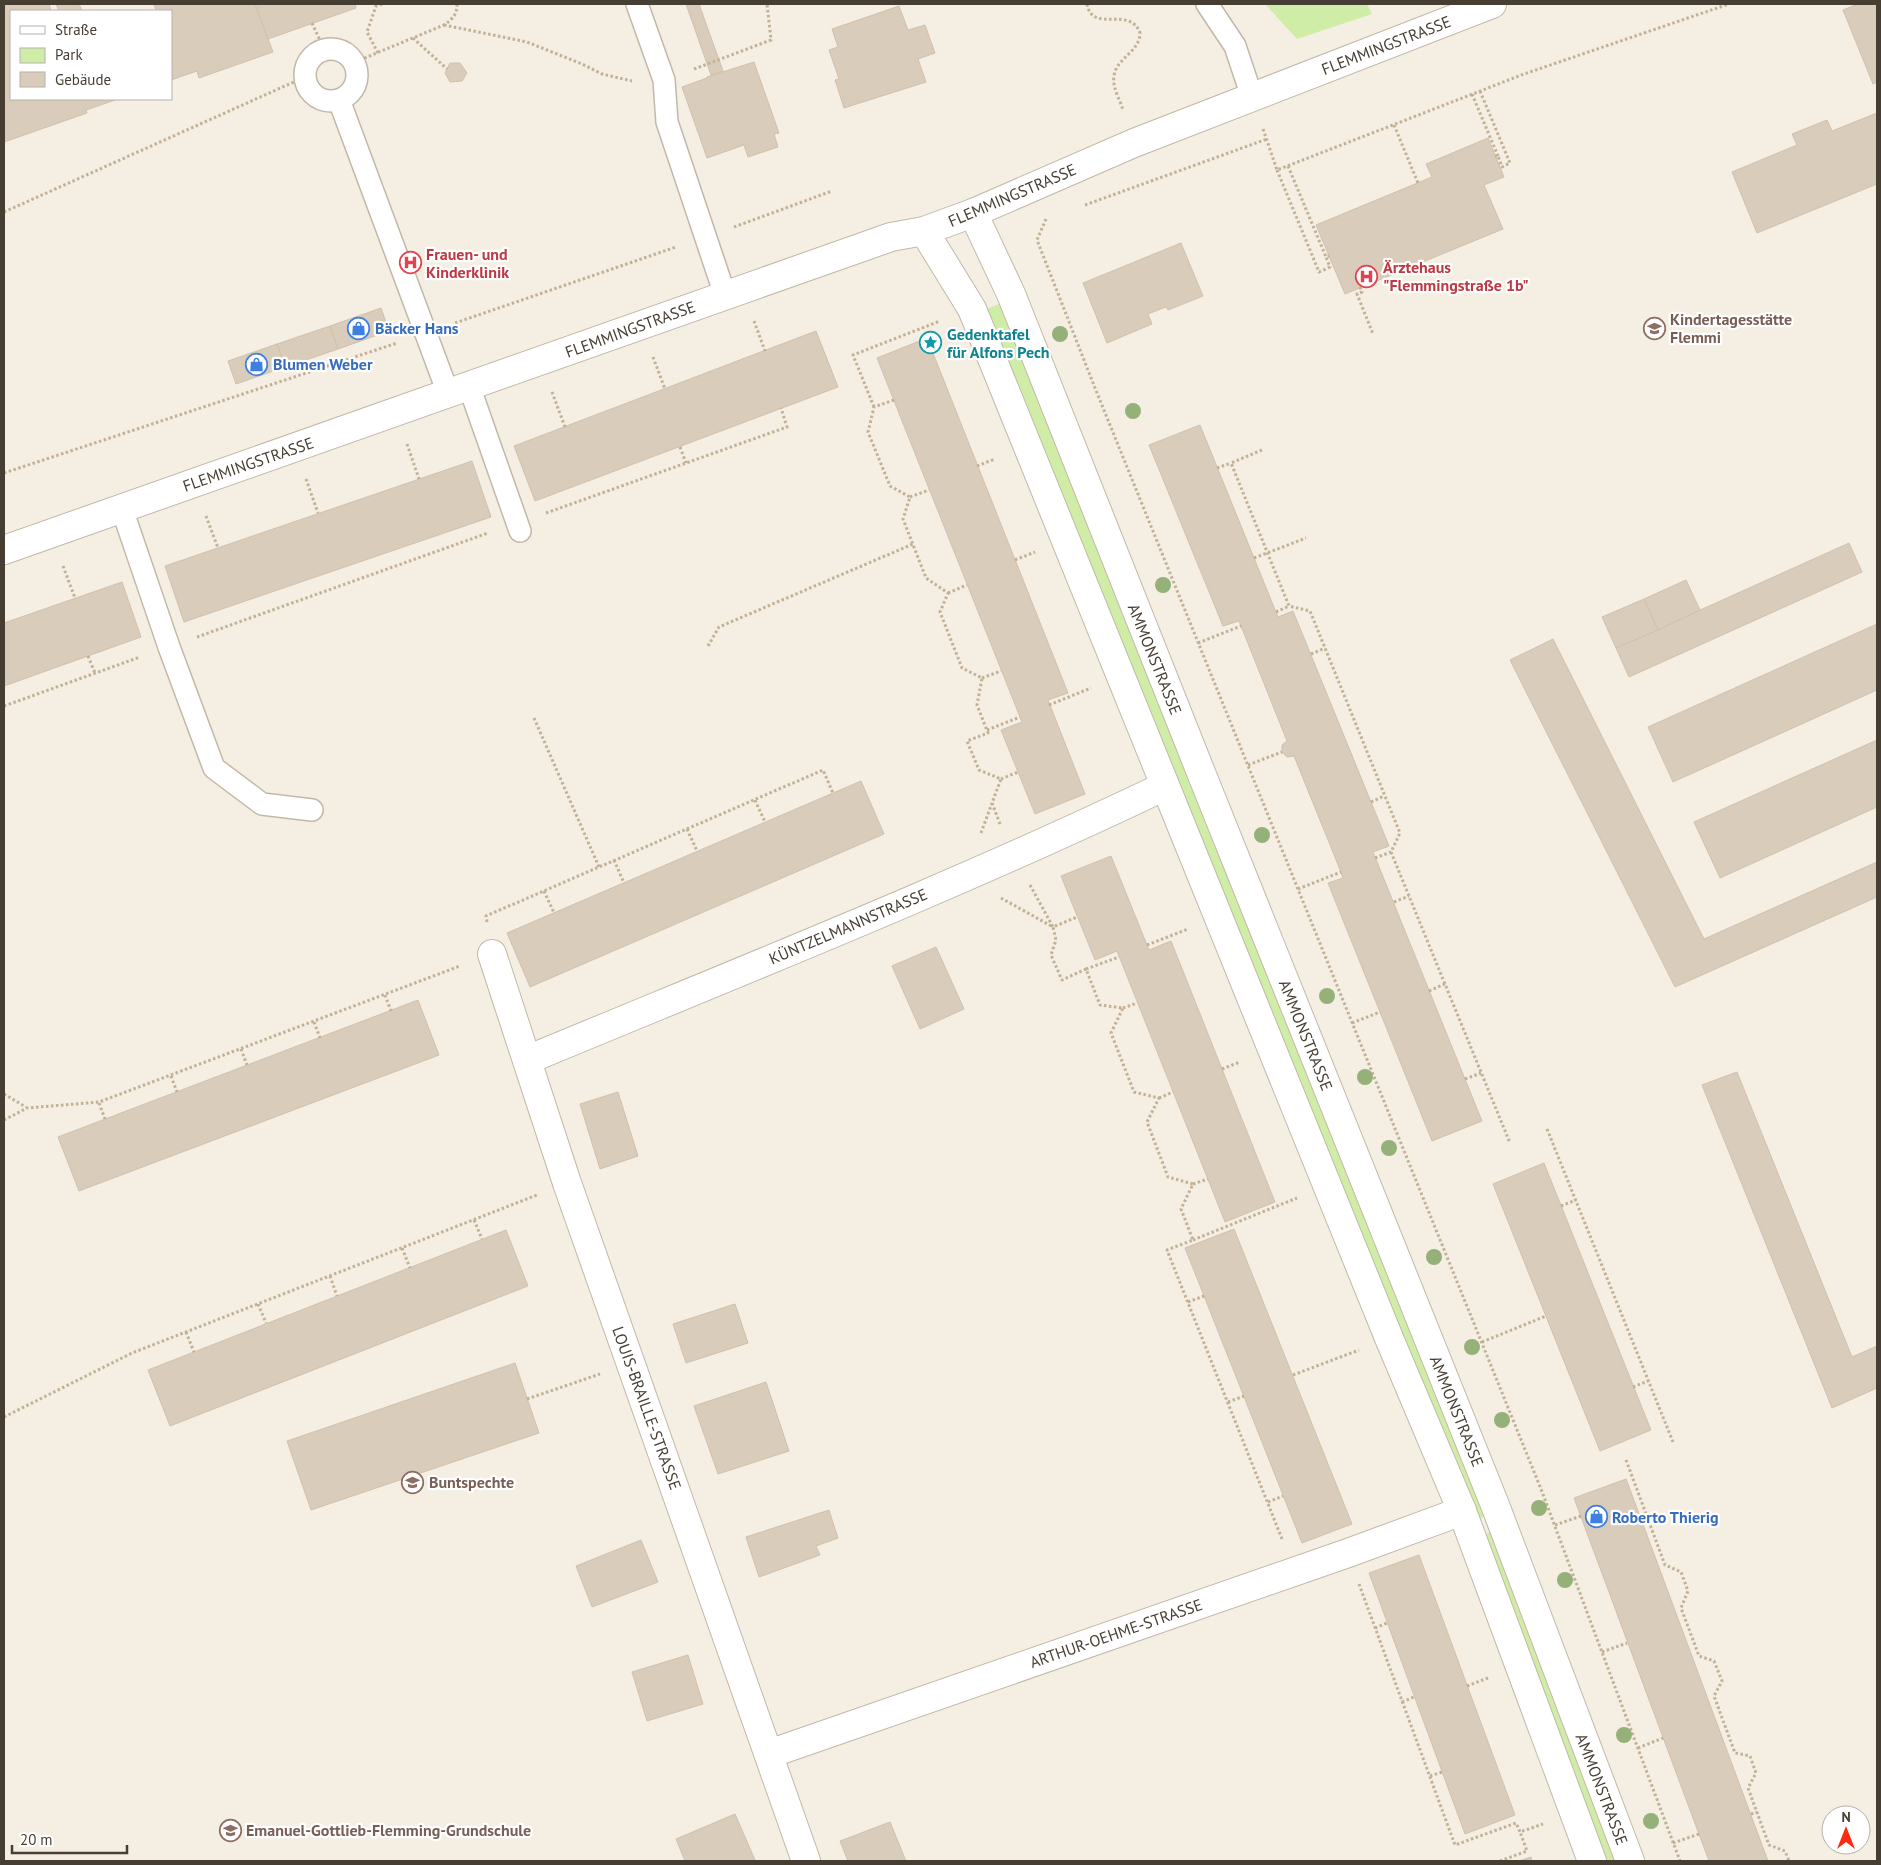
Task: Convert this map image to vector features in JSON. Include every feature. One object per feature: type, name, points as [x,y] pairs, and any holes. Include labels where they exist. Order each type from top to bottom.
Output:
[{"type":"street","name":"FLEMMINGSTRASSE","points":[[4,550],[891,236],[924,231],[973,213],[1134,143],[1492,4]]},
{"type":"street","name":"AMMONSTRASSE","points":[[973,213],[1014,304],[1495,1505],[1630,1861]]},
{"type":"street","name":"AMMONSTRASSE","points":[[924,231],[972,309],[1218,917],[1462,1511],[1592,1861]]},
{"type":"street","name":"KÜNTZELMANNSTRASSE","points":[[527,1060],[965,878],[1013,855],[1091,822],[1165,786]]},
{"type":"street","name":"LOUIS-BRAILLE-STRASSE","points":[[492,954],[568,1183],[806,1861]]},
{"type":"street","name":"ARTHUR-OEHME-STRASSE","points":[[769,1754],[1348,1553],[1462,1511]]},
{"type":"lane","points":[[637,4],[664,80],[667,122],[725,295]]},
{"type":"lane","points":[[1207,4],[1235,46],[1252,97]]},
{"type":"lane","points":[[333,48],[342,50],[350,55],[355,62],[358,71],[354,89],[339,100],[321,99],[313,94],[305,77],[309,60],[324,49],[333,48]]},
{"type":"lane","points":[[339,100],[426,334],[458,390],[518,527]]},
{"type":"lane","points":[[122,509],[169,647],[214,768],[262,804],[312,810]]},
{"type":"path","points":[[378,54],[366,32],[376,6],[382,4]]},
{"type":"path","points":[[355,62],[378,54],[452,20],[456,14],[457,4]]},
{"type":"path","points":[[444,24],[527,42],[602,74],[633,81],[664,80],[771,40],[767,4]]},
{"type":"path","points":[[1086,4],[1088,10],[1096,18],[1128,19],[1136,24],[1140,33],[1136,47],[1119,66],[1114,77],[1114,84],[1124,112]]},
{"type":"path","points":[[1277,170],[1524,74],[1729,4]]},
{"type":"path","points":[[312,23],[324,49]]},
{"type":"path","points":[[413,38],[447,69]]},
{"type":"path","points":[[4,212],[305,77]]},
{"type":"path","points":[[1472,94],[1496,156],[1502,166],[1510,163],[1480,91]]},
{"type":"path","points":[[1252,97],[1277,170],[1320,272],[1330,267],[1328,256],[1288,166]]},
{"type":"path","points":[[1394,125],[1418,183]]},
{"type":"path","points":[[1083,205],[1267,139]]},
{"type":"path","points":[[4,473],[426,334],[706,237],[832,191]]},
{"type":"path","points":[[1055,216],[1046,219],[1037,240],[1555,1525],[1680,1861]]},
{"type":"path","points":[[1360,287],[1362,292],[1356,294],[1373,334]]},
{"type":"path","points":[[929,490],[910,497],[890,486],[868,432],[874,407],[853,355],[972,309]]},
{"type":"path","points":[[874,407],[894,400]]},
{"type":"path","points":[[4,706],[518,527],[686,463],[788,427],[781,408]]},
{"type":"path","points":[[680,447],[686,463]]},
{"type":"path","points":[[1217,468],[1262,450]]},
{"type":"path","points":[[1231,463],[1289,606]]},
{"type":"path","points":[[910,497],[903,519],[926,578],[948,593]]},
{"type":"path","points":[[1254,558],[1306,538]]},
{"type":"path","points":[[708,646],[719,627],[913,544]]},
{"type":"path","points":[[967,585],[948,593],[940,612],[962,668],[982,678],[1001,671]]},
{"type":"path","points":[[1276,612],[1289,606],[1310,611],[1400,833],[1391,852],[1375,858]]},
{"type":"path","points":[[1198,643],[1241,626]]},
{"type":"path","points":[[1311,654],[1325,648]]},
{"type":"path","points":[[88,656],[95,673]]},
{"type":"path","points":[[1049,705],[1121,676]]},
{"type":"path","points":[[982,678],[977,705],[988,733],[967,741],[979,770],[1001,779],[1018,772]]},
{"type":"path","points":[[987,730],[1020,717]]},
{"type":"path","points":[[534,718],[599,867]]},
{"type":"path","points":[[1248,765],[1282,752]]},
{"type":"path","points":[[486,916],[823,770],[833,793]]},
{"type":"path","points":[[1001,779],[965,878],[1053,927]]},
{"type":"path","points":[[1371,802],[1385,796]]},
{"type":"path","points":[[755,800],[765,822]]},
{"type":"path","points":[[992,803],[1013,855],[1053,927],[1056,940],[1052,955],[1062,980],[1119,957]]},
{"type":"path","points":[[687,830],[697,851]]},
{"type":"path","points":[[1391,852],[1510,1143]]},
{"type":"path","points":[[614,860],[624,883]]},
{"type":"path","points":[[1298,889],[1341,872]]},
{"type":"path","points":[[544,891],[554,913]]},
{"type":"path","points":[[1394,902],[1409,896]]},
{"type":"path","points":[[1053,927],[1078,917]]},
{"type":"path","points":[[1147,945],[1218,917]]},
{"type":"path","points":[[4,1120],[26,1108],[99,1102],[492,954]]},
{"type":"path","points":[[1086,970],[1100,1006],[1124,1008],[1137,1003]]},
{"type":"path","points":[[1429,991],[1445,984]]},
{"type":"path","points":[[385,994],[391,1011]]},
{"type":"path","points":[[1124,1008],[1111,1033],[1134,1092],[1159,1098],[1173,1092]]},
{"type":"path","points":[[1352,1023],[1380,1012]]},
{"type":"path","points":[[314,1022],[320,1038]]},
{"type":"path","points":[[241,1049],[247,1065]]},
{"type":"path","points":[[1465,1079],[1481,1073]]},
{"type":"path","points":[[170,1076],[177,1092]]},
{"type":"path","points":[[4,1094],[26,1108]]},
{"type":"path","points":[[1159,1098],[1147,1122],[1168,1177],[1193,1184],[1208,1179]]},
{"type":"path","points":[[99,1102],[105,1118]]},
{"type":"path","points":[[1547,1129],[1672,1442]]},
{"type":"path","points":[[4,1418],[132,1353],[568,1183]]},
{"type":"path","points":[[1193,1184],[1181,1209],[1193,1240]]},
{"type":"path","points":[[1295,1571],[1167,1250],[1328,1186]]},
{"type":"path","points":[[1561,1206],[1576,1200]]},
{"type":"path","points":[[474,1220],[482,1239]]},
{"type":"path","points":[[402,1248],[410,1268]]},
{"type":"path","points":[[330,1276],[337,1296]]},
{"type":"path","points":[[1188,1302],[1204,1296]]},
{"type":"path","points":[[258,1304],[266,1323]]},
{"type":"path","points":[[1482,1342],[1546,1316]]},
{"type":"path","points":[[186,1332],[194,1352]]},
{"type":"path","points":[[1293,1376],[1390,1338]]},
{"type":"path","points":[[527,1399],[631,1364]]},
{"type":"path","points":[[1633,1387],[1648,1381]]},
{"type":"path","points":[[1228,1402],[1244,1396]]},
{"type":"path","points":[[1626,1460],[1665,1565],[1682,1572],[1688,1591],[1681,1608],[1699,1656],[1714,1661],[1720,1674],[1722,1681],[1714,1696],[1735,1753],[1750,1756],[1756,1773],[1748,1788],[1769,1845],[1785,1852],[1789,1861]]},
{"type":"path","points":[[1267,1502],[1283,1496]]},
{"type":"path","points":[[1555,1525],[1581,1516]]},
{"type":"path","points":[[1644,1527],[1650,1525]]},
{"type":"path","points":[[1348,1553],[1455,1845],[1516,1823],[1527,1852],[1500,1861]]},
{"type":"path","points":[[1680,1623],[1686,1622]]},
{"type":"path","points":[[1375,1628],[1387,1623]]},
{"type":"path","points":[[1602,1652],[1627,1643]]},
{"type":"path","points":[[1402,1702],[1414,1697]]},
{"type":"path","points":[[1716,1720],[1722,1717]]},
{"type":"path","points":[[1638,1748],[1663,1738]]},
{"type":"path","points":[[1430,1776],[1442,1772]]},
{"type":"path","points":[[1520,1832],[1574,1812]]},
{"type":"path","points":[[1751,1814],[1757,1812]]},
{"type":"path","points":[[1673,1843],[1699,1834]]},
{"type":"green space","points":[[1265,4],[1367,4],[1372,14],[1297,39]]},
{"type":"green space","points":[[999,304],[1191,773],[1489,1515],[1475,1520],[984,310]]},
{"type":"green space","points":[[1496,1530],[1618,1861],[1602,1861],[1481,1536]]},
{"type":"building","points":[[4,4],[49,4],[51,10],[10,10],[10,100],[115,100],[86,110],[87,113],[4,142]]},
{"type":"building","points":[[56,4],[79,4],[82,10],[59,10]]},
{"type":"building","points":[[154,4],[255,4],[273,52],[199,78],[197,71],[172,80],[172,10],[156,10]]},
{"type":"building","points":[[255,4],[355,4],[356,8],[268,39]]},
{"type":"building","points":[[686,4],[699,4],[723,71],[711,75]]},
{"type":"building","points":[[1858,4],[1877,4],[1877,82],[1873,84],[1843,10]]},
{"type":"building","points":[[899,6],[908,30],[925,25],[935,53],[918,59],[926,82],[844,108],[835,80],[839,79],[829,50],[838,47],[832,29]]},
{"type":"building","points":[[754,62],[779,133],[774,134],[778,147],[748,157],[744,145],[707,158],[682,87]]},
{"type":"building","points":[[450,63],[460,63],[467,73],[462,81],[450,82],[445,73]]},
{"type":"building","points":[[1877,113],[1877,184],[1757,233],[1732,172],[1797,145],[1792,134],[1827,120],[1832,131]]},
{"type":"building","points":[[1488,138],[1504,177],[1484,185],[1503,229],[1345,294],[1316,225],[1432,177],[1426,164]]},
{"type":"building","points":[[1181,243],[1203,296],[1168,310],[1166,307],[1148,314],[1152,324],[1107,343],[1083,283]]},
{"type":"building","name":"Bäcker Hans","points":[[381,308],[389,331],[338,349],[330,326]]},
{"type":"building","points":[[330,326],[338,349],[285,367],[277,344]]},
{"type":"building","points":[[816,331],[838,387],[535,501],[514,446]]},
{"type":"building","points":[[927,338],[1068,693],[1048,700],[1085,794],[1035,814],[1001,730],[1022,722],[877,358]]},
{"type":"building","name":"Blumen Weber","points":[[277,344],[285,367],[236,384],[228,361]]},
{"type":"building","points":[[1200,425],[1278,617],[1293,611],[1389,846],[1373,852],[1482,1121],[1432,1141],[1328,883],[1343,878],[1294,756],[1287,757],[1282,752],[1282,745],[1287,741],[1239,621],[1223,626],[1149,445]]},
{"type":"building","points":[[472,461],[491,517],[184,622],[165,566]]},
{"type":"building","points":[[1849,543],[1862,572],[1629,677],[1616,648]]},
{"type":"building","points":[[1686,580],[1700,610],[1658,630],[1644,599]]},
{"type":"building","points":[[122,582],[141,637],[4,686],[4,623]]},
{"type":"building","points":[[1644,599],[1658,630],[1616,648],[1602,617]]},
{"type":"building","points":[[1877,624],[1877,690],[1673,782],[1648,727]]},
{"type":"building","points":[[1553,639],[1704,939],[1877,862],[1877,897],[1675,987],[1510,660]]},
{"type":"building","points":[[1877,740],[1877,807],[1720,878],[1694,822]]},
{"type":"building","points":[[861,781],[884,834],[530,987],[507,933]]},
{"type":"building","points":[[1111,856],[1149,950],[1171,941],[1275,1202],[1225,1222],[1117,951],[1095,960],[1061,876]]},
{"type":"building","points":[[936,947],[964,1009],[920,1029],[892,966]]},
{"type":"building","points":[[418,1000],[439,1055],[79,1191],[58,1137]]},
{"type":"building","points":[[1737,1072],[1852,1357],[1877,1346],[1877,1388],[1832,1408],[1702,1085]]},
{"type":"building","points":[[618,1092],[638,1156],[600,1169],[580,1104]]},
{"type":"building","points":[[1544,1163],[1651,1430],[1600,1451],[1493,1184]]},
{"type":"building","points":[[1234,1229],[1352,1524],[1302,1543],[1185,1248]]},
{"type":"building","points":[[506,1230],[528,1286],[170,1426],[148,1370]]},
{"type":"building","points":[[735,1304],[748,1343],[686,1363],[673,1324]]},
{"type":"building","points":[[515,1363],[539,1433],[311,1510],[287,1441]]},
{"type":"building","points":[[766,1382],[789,1451],[718,1474],[694,1406]]},
{"type":"building","points":[[1626,1479],[1768,1861],[1709,1861],[1574,1498]]},
{"type":"building","points":[[829,1510],[838,1538],[816,1546],[820,1555],[759,1577],[746,1537]]},
{"type":"building","points":[[641,1540],[658,1582],[592,1607],[576,1566]]},
{"type":"building","points":[[1419,1555],[1515,1815],[1465,1834],[1369,1573]]},
{"type":"building","points":[[688,1655],[703,1704],[647,1721],[632,1672]]},
{"type":"building","points":[[735,1814],[755,1860],[685,1861],[676,1839]]},
{"type":"building","points":[[890,1822],[906,1861],[848,1861],[840,1841]]},
{"type":"building","points":[[1531,1857],[1532,1861],[1519,1861]]},
{"type":"place","name":"Frauen- und Kinderklinik","points":[[410,263]]},
{"type":"place","name":"Ärztehaus \"Flemmingstraße 1b\"","points":[[1367,276]]},
{"type":"place","name":"Bäcker Hans","points":[[359,328]]},
{"type":"place","name":"Kindertagesstätte Flemmi","points":[[1654,328]]},
{"type":"place","name":"Gedenktafel für Alfons Pech","points":[[931,343]]},
{"type":"place","name":"Blumen Weber","points":[[257,364]]},
{"type":"place","name":"Buntspechte","points":[[413,1482]]},
{"type":"place","name":"Roberto Thierig","points":[[1596,1517]]},
{"type":"place","name":"Emanuel-Gottlieb-Flemming-Grundschule","points":[[230,1830]]}]
